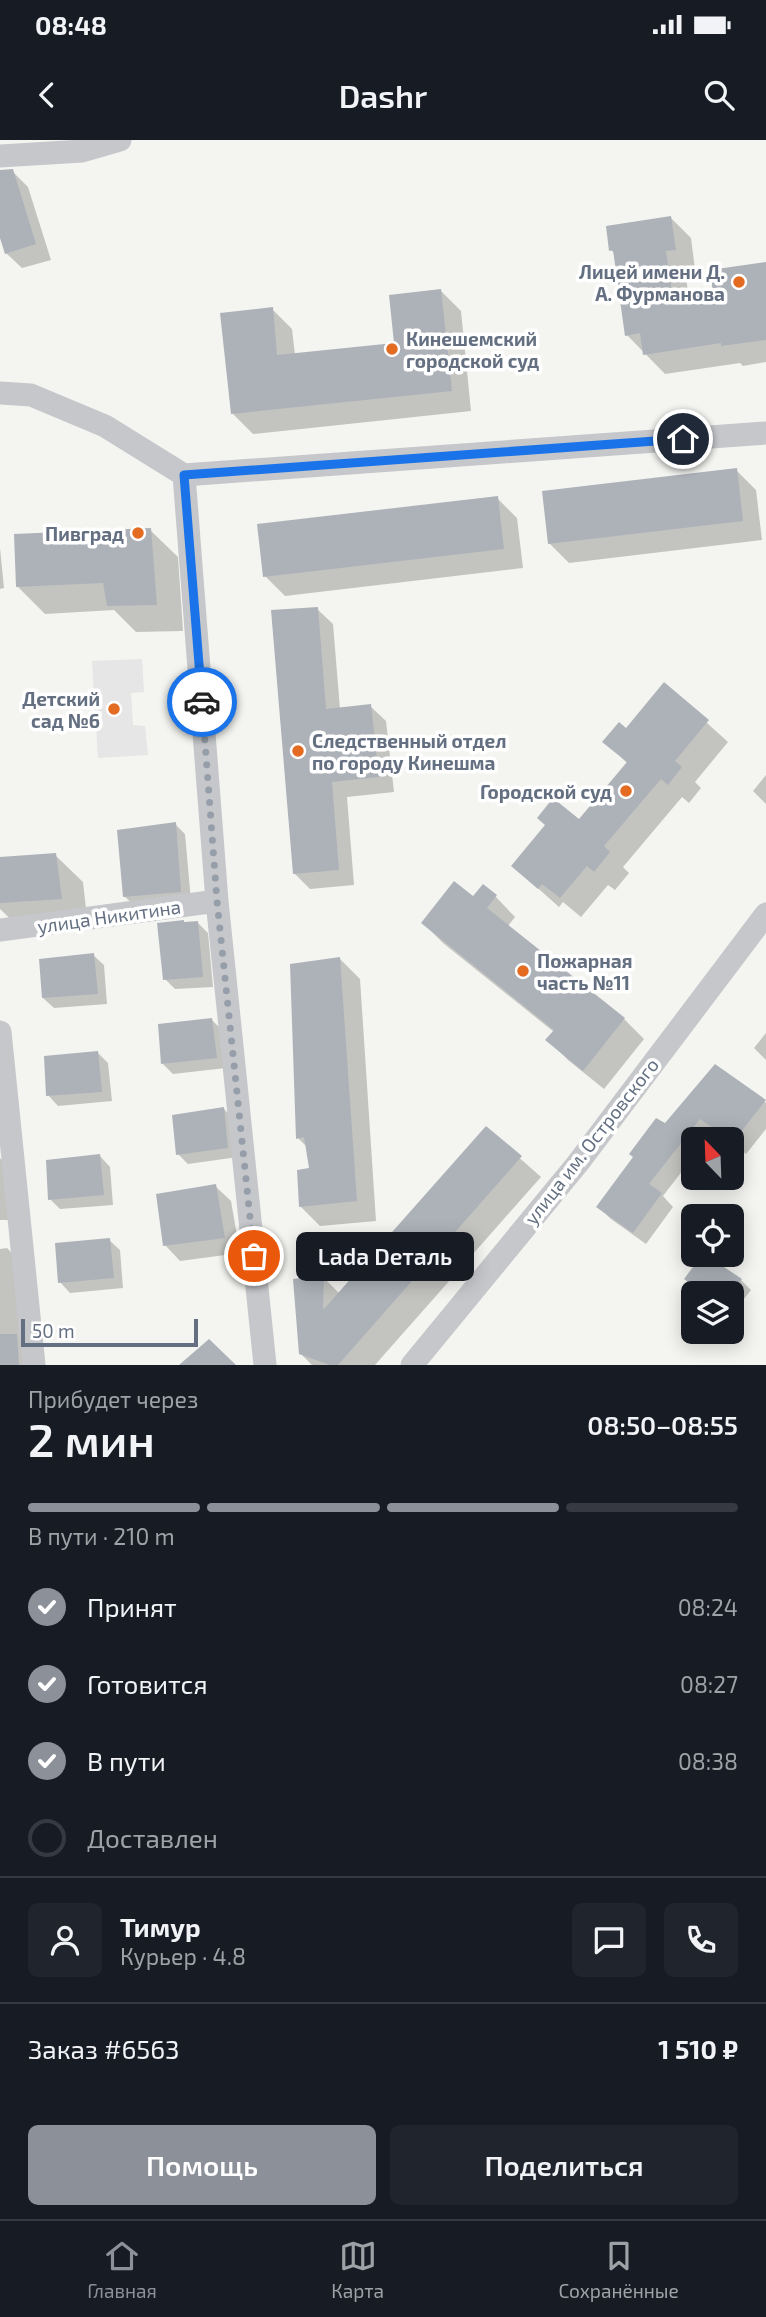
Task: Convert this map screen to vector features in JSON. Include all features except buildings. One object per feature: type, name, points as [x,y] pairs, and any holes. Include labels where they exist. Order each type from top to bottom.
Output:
[{"type":"street","points":[[0,156],[82,151],[120,140]]},
{"type":"street","points":[[0,393],[31,394],[105,426],[184,475],[766,432]]},
{"type":"street","points":[[184,475],[217,901],[265,1365]]},
{"type":"street","name":"улица Никитина","points":[[0,930],[217,901]]},
{"type":"street","name":"улица им. Островского","points":[[412,1365],[578,1163],[766,914]]},
{"type":"street","points":[[0,1032],[34,1365]]},
{"type":"shaded area","name":"Детский сад №6","points":[[142,659],[144,692],[131,693],[133,725],[145,726],[148,755],[98,758],[92,661]]},
{"type":"way so far","points":[[202,702],[217,901],[254,1256]]},
{"type":"place","name":"Лицей имени Д. А. Фурманова","points":[[739,282]]},
{"type":"place","name":"Кинешемский городской суд","points":[[392,349]]},
{"type":"place","name":"Пивград","points":[[138,533]]},
{"type":"place","name":"Детский сад №6","points":[[114,709]]},
{"type":"place","name":"Следственный отдел по городу Кинешма","points":[[298,751]]},
{"type":"place","name":"Городской суд","points":[[626,791]]},
{"type":"place","name":"Пожарная часть №11","points":[[523,971]]},
{"type":"place","name":"Lada Dеталь","points":[[254,1256]]},
{"type":"route","points":[[202,702],[184,475],[683,439]]}]
